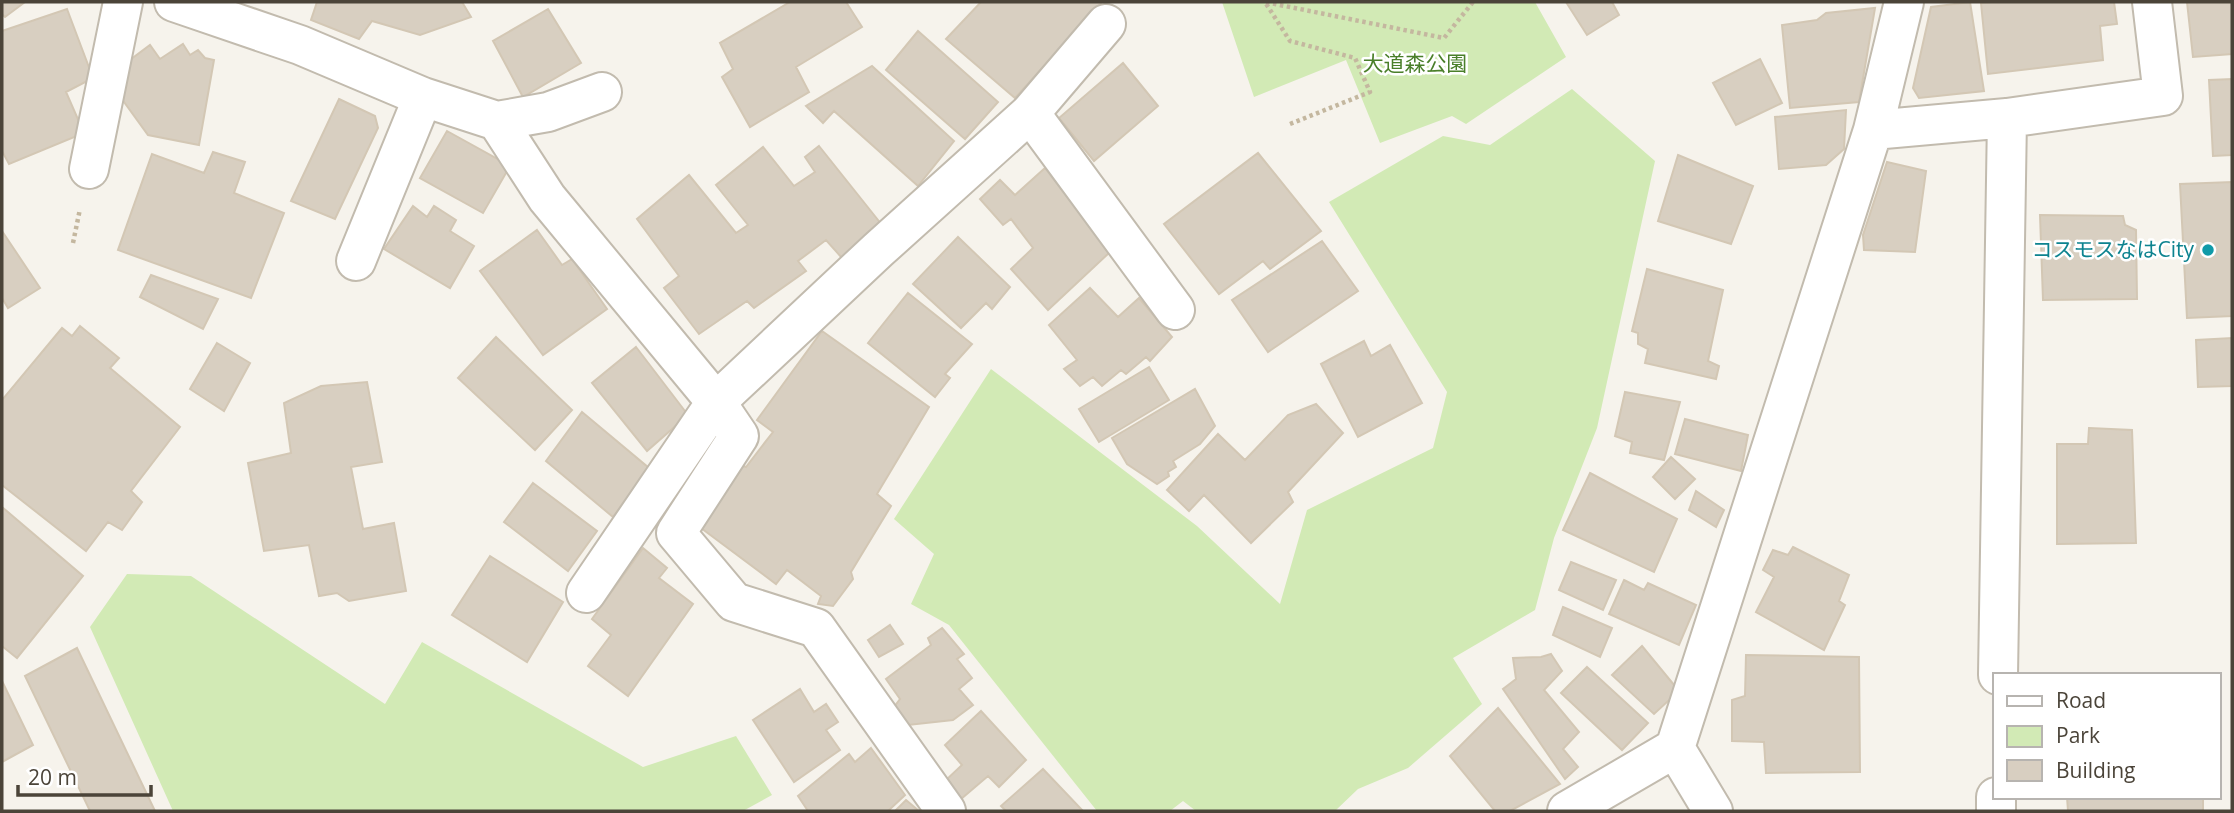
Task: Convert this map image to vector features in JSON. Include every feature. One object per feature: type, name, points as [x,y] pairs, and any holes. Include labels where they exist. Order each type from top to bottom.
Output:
[{"type":"street","points":[[89,169],[123,2]]},
{"type":"street","points":[[174,2],[300,45],[423,97],[498,121],[548,112],[602,92]]},
{"type":"street","points":[[1567,811],[1675,748],[1873,130],[1904,2]]},
{"type":"street","points":[[1873,130],[2007,118],[2163,96],[2152,2]]},
{"type":"street","points":[[586,593],[716,402],[878,250],[1030,113],[1106,24]]},
{"type":"street","points":[[356,261],[423,97]]},
{"type":"street","points":[[1030,113],[1175,310]]},
{"type":"street","points":[[1998,673],[2007,118]]},
{"type":"street","points":[[498,121],[547,198],[716,402],[739,436],[676,533],[734,602],[816,628],[946,811]]},
{"type":"street","points":[[1675,748],[1713,811]]},
{"type":"path","points":[[1265,2],[1444,38],[1473,2]]},
{"type":"path","points":[[1265,2],[1290,41],[1355,58],[1370,92],[1290,124]]},
{"type":"green space","name":"大道森公園","points":[[1222,2],[1535,2],[1566,57],[1466,124],[1452,116],[1380,143],[1346,60],[1254,97]]},
{"type":"green space","points":[[1572,89],[1655,161],[1597,428],[1554,538],[1535,610],[1453,658],[1482,704],[1408,768],[1358,789],[1335,811],[1196,811],[1183,801],[1170,811],[1097,811],[949,625],[911,604],[934,554],[894,519],[991,369],[1197,526],[1280,604],[1307,510],[1433,448],[1447,392],[1329,202],[1443,136],[1490,145]]},
{"type":"green space","points":[[127,574],[191,576],[385,704],[422,642],[643,767],[736,736],[772,795],[743,811],[173,811],[90,627]]},
{"type":"building","points":[[2,2],[25,2],[5,17],[2,14]]},
{"type":"building","points":[[317,2],[462,2],[471,17],[420,35],[372,21],[359,39],[311,20]]},
{"type":"building","points":[[790,2],[846,2],[862,27],[796,67],[809,92],[750,127],[722,77],[733,69],[720,43]]},
{"type":"building","points":[[981,2],[1102,2],[1015,98],[946,39]]},
{"type":"building","points":[[1566,2],[1612,2],[1619,15],[1587,35]]},
{"type":"building","points":[[1970,2],[1984,91],[1919,98],[1913,88],[1931,7]]},
{"type":"building","points":[[2114,2],[2117,24],[2100,26],[2103,60],[1988,74],[1981,3]]},
{"type":"building","points":[[2187,2],[2232,2],[2232,54],[2193,57]]},
{"type":"building","points":[[1875,8],[1859,102],[1790,108],[1782,25],[1817,20],[1826,13]]},
{"type":"building","points":[[67,9],[93,78],[66,92],[84,133],[9,164],[2,151],[2,31]]},
{"type":"building","points":[[548,9],[581,63],[523,97],[493,41]]},
{"type":"building","points":[[918,31],[998,102],[965,139],[886,70]]},
{"type":"building","points":[[183,44],[190,55],[198,50],[205,58],[214,60],[199,145],[148,135],[111,84],[122,66],[150,45],[160,59]]},
{"type":"building","points":[[1760,59],[1782,103],[1736,125],[1713,83]]},
{"type":"building","points":[[1123,63],[1158,106],[1094,161],[1059,118]]},
{"type":"building","points":[[872,66],[954,141],[918,186],[834,111],[823,123],[806,106]]},
{"type":"building","points":[[2232,79],[2232,155],[2213,156],[2209,80]]},
{"type":"building","points":[[339,99],[375,116],[378,128],[335,219],[291,201]]},
{"type":"building","points":[[1846,110],[1844,149],[1826,165],[1779,169],[1775,117]]},
{"type":"building","points":[[447,131],[510,166],[483,213],[420,178]]},
{"type":"building","points":[[819,146],[882,225],[842,258],[826,240],[798,261],[806,271],[754,308],[747,301],[699,334],[664,288],[679,276],[637,219],[689,175],[736,233],[748,225],[716,185],[763,147],[794,186],[815,172],[805,157]]},
{"type":"building","points":[[213,152],[245,162],[234,193],[284,213],[251,298],[118,250],[152,154],[204,173]]},
{"type":"building","points":[[1258,153],[1321,231],[1270,269],[1263,261],[1219,294],[1164,224]]},
{"type":"building","points":[[1678,155],[1753,186],[1731,244],[1658,221]]},
{"type":"building","points":[[1887,162],[1926,171],[1915,252],[1864,250],[1863,235]]},
{"type":"building","points":[[1045,168],[1110,252],[1048,310],[1011,269],[1033,248],[1011,219],[1003,225],[980,199],[1000,180],[1015,195]]},
{"type":"building","name":"コスモスなはCity","points":[[2232,182],[2232,316],[2187,318],[2180,184]]},
{"type":"building","points":[[413,206],[427,217],[434,206],[456,220],[450,231],[474,246],[450,288],[384,249]]},
{"type":"building","points":[[2040,215],[2123,216],[2125,225],[2136,230],[2137,299],[2043,300]]},
{"type":"building","points":[[537,230],[562,265],[572,259],[607,309],[543,355],[480,271]]},
{"type":"building","points":[[2,231],[40,288],[8,308],[2,298]]},
{"type":"building","points":[[958,237],[1010,287],[992,309],[986,303],[961,328],[913,284]]},
{"type":"building","points":[[1322,241],[1358,291],[1268,352],[1232,300]]},
{"type":"building","points":[[1647,269],[1723,290],[1708,361],[1719,366],[1716,379],[1645,363],[1648,349],[1638,344],[1638,333],[1632,331]]},
{"type":"building","points":[[151,275],[218,299],[203,329],[140,297]]},
{"type":"building","points":[[1090,288],[1118,317],[1139,298],[1172,337],[1150,361],[1146,357],[1126,374],[1121,370],[1102,386],[1093,377],[1080,386],[1064,369],[1077,360],[1049,325]]},
{"type":"building","points":[[908,293],[972,344],[945,374],[950,378],[935,397],[868,343]]},
{"type":"building","points":[[80,326],[119,358],[110,368],[180,427],[131,491],[142,502],[122,530],[108,522],[86,551],[2,485],[2,400],[62,328],[72,336]]},
{"type":"building","points":[[822,331],[929,407],[877,494],[891,506],[851,572],[853,579],[833,606],[818,604],[821,596],[787,570],[776,584],[697,525],[737,464],[746,467],[773,432],[757,420]]},
{"type":"building","points":[[496,337],[572,410],[535,450],[458,378]]},
{"type":"building","points":[[2232,338],[2232,386],[2198,387],[2196,340]]},
{"type":"building","points":[[1364,341],[1371,356],[1390,345],[1422,403],[1358,437],[1321,364]]},
{"type":"building","points":[[217,343],[250,363],[224,411],[190,389]]},
{"type":"building","points":[[636,347],[688,415],[647,451],[592,383]]},
{"type":"building","points":[[1149,367],[1169,400],[1099,442],[1079,409]]},
{"type":"building","points":[[367,382],[382,462],[351,467],[363,529],[394,523],[406,591],[349,601],[337,593],[319,596],[309,545],[264,551],[248,463],[291,453],[284,403],[321,386]]},
{"type":"building","points":[[1195,389],[1215,426],[1200,444],[1173,461],[1176,467],[1157,484],[1127,464],[1112,438]]},
{"type":"building","points":[[1625,392],[1680,402],[1664,460],[1630,453],[1632,442],[1615,436]]},
{"type":"building","points":[[1316,404],[1343,433],[1288,492],[1293,502],[1251,543],[1204,495],[1189,511],[1167,490],[1218,434],[1245,460],[1288,415]]},
{"type":"building","points":[[582,412],[649,468],[613,517],[546,461]]},
{"type":"building","points":[[1685,419],[1748,435],[1741,471],[1675,454]]},
{"type":"building","points":[[2089,428],[2132,430],[2136,543],[2057,544],[2057,444],[2088,444]]},
{"type":"building","points":[[1671,457],[1695,479],[1675,499],[1653,477]]},
{"type":"building","points":[[1590,473],[1677,519],[1654,572],[1563,530]]},
{"type":"building","points":[[533,483],[597,531],[568,571],[504,522]]},
{"type":"building","points":[[1696,491],[1724,510],[1716,527],[1689,510]]},
{"type":"building","points":[[2,507],[83,576],[17,658],[2,646]]},
{"type":"building","points":[[1793,547],[1849,575],[1839,601],[1845,605],[1824,650],[1756,612],[1774,577],[1763,570],[1773,550],[1788,555]]},
{"type":"building","points":[[643,548],[667,568],[659,578],[693,604],[628,696],[588,666],[611,635],[592,619]]},
{"type":"building","points":[[490,556],[563,602],[527,662],[452,615]]},
{"type":"building","points":[[1571,562],[1616,580],[1603,610],[1559,590]]},
{"type":"building","points":[[1624,580],[1644,590],[1648,583],[1696,605],[1679,645],[1609,614]]},
{"type":"building","points":[[1563,607],[1612,628],[1600,657],[1553,635]]},
{"type":"building","points":[[890,625],[903,644],[879,657],[868,640]]},
{"type":"building","points":[[942,628],[964,654],[957,659],[972,678],[959,689],[973,705],[953,720],[908,725],[894,707],[900,699],[886,679],[931,645],[928,638]]},
{"type":"building","points":[[1642,646],[1679,691],[1654,714],[1612,675]]},
{"type":"building","points":[[77,648],[155,811],[90,811],[25,676]]},
{"type":"building","points":[[1551,654],[1562,671],[1544,690],[1579,732],[1563,749],[1578,767],[1565,779],[1503,689],[1516,679],[1513,658]]},
{"type":"building","points":[[1746,655],[1859,657],[1860,772],[1766,773],[1764,742],[1732,741],[1732,700],[1745,696]]},
{"type":"building","points":[[1587,667],[1648,723],[1622,750],[1561,693]]},
{"type":"building","points":[[2,681],[33,745],[2,762]]},
{"type":"building","points":[[800,689],[814,712],[826,704],[838,722],[826,730],[840,750],[794,782],[753,720]]},
{"type":"building","points":[[1498,708],[1560,784],[1510,811],[1495,811],[1450,756]]},
{"type":"building","points":[[981,711],[1026,760],[999,787],[988,776],[961,799],[946,780],[962,765],[945,745]]},
{"type":"building","points":[[871,748],[905,795],[888,811],[808,811],[798,796],[849,754],[855,762]]},
{"type":"building","points":[[1043,769],[1083,811],[1006,811],[1001,806]]},
{"type":"building","points":[[2067,799],[2203,799],[2203,811],[2068,811]]},
{"type":"building","points":[[906,800],[919,811],[895,811]]},
{"type":"place","name":"コスモスなはCity","points":[[2208,250]]}]
